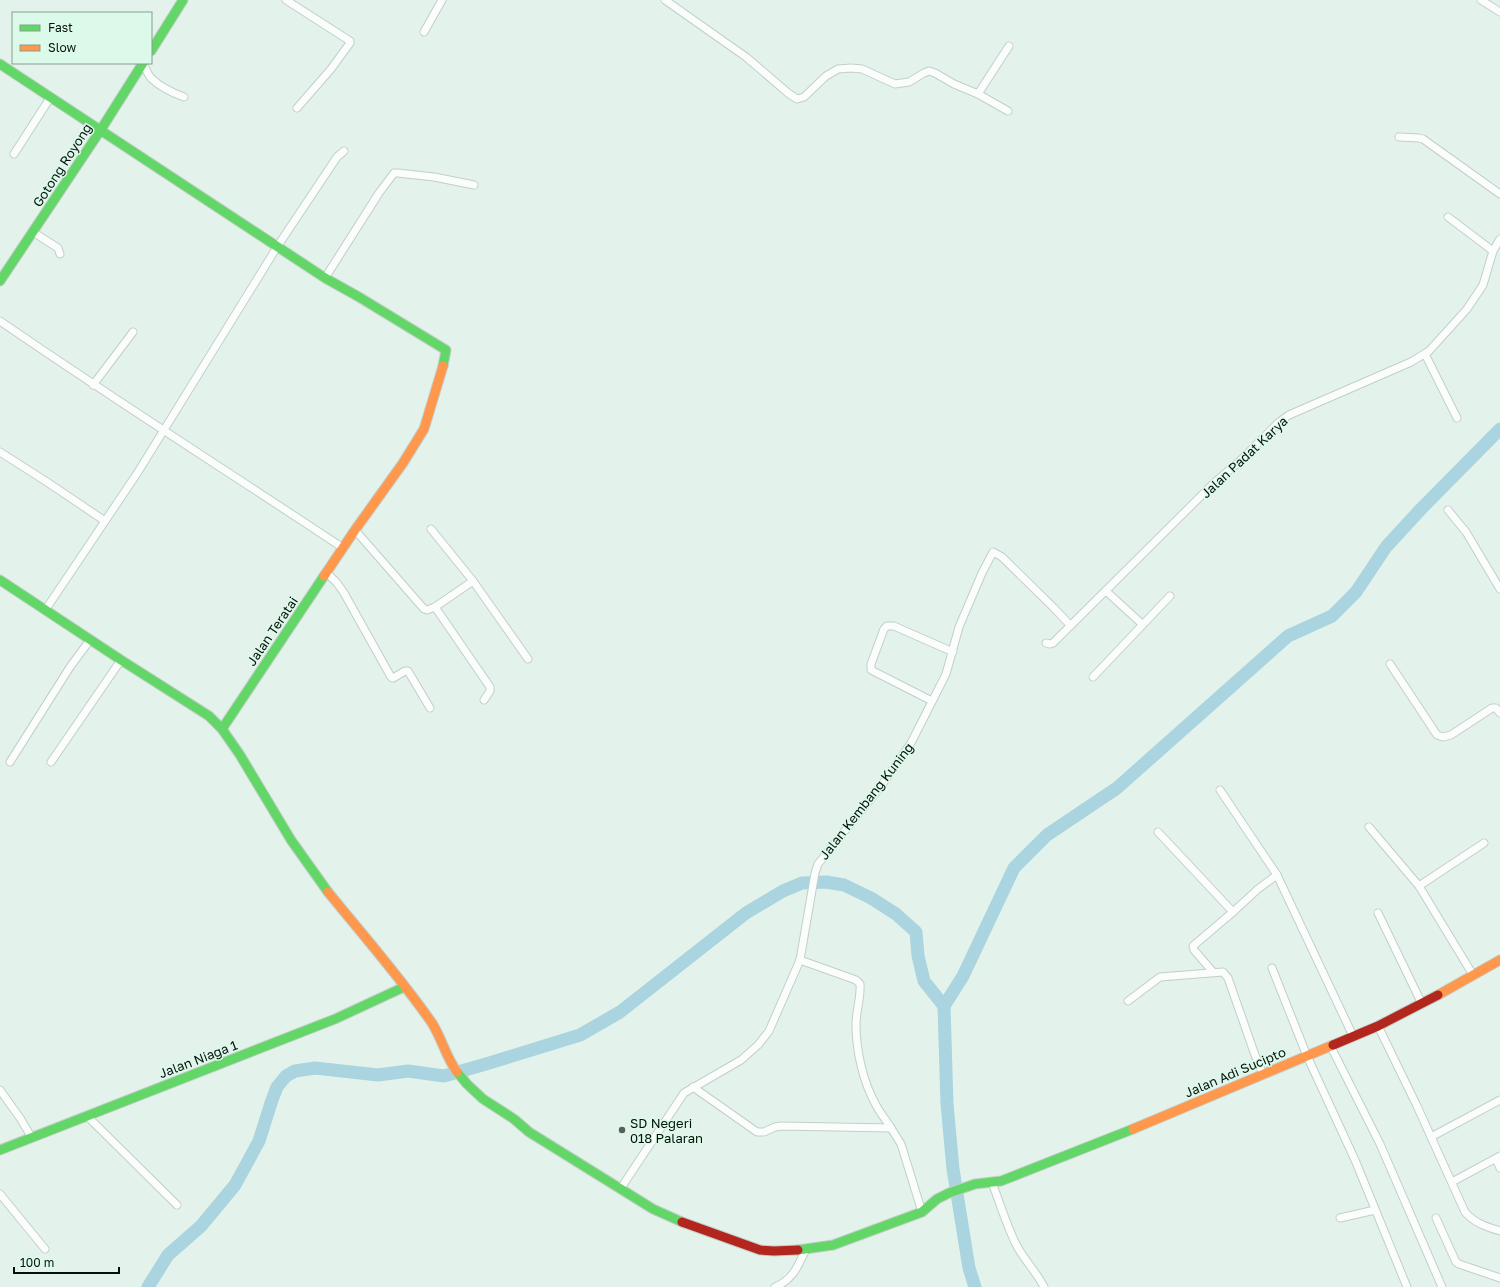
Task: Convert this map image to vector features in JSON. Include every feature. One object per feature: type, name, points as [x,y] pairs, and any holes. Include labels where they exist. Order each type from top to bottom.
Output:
[{"type":"street","points":[[152,49],[183,0]]},
{"type":"street","points":[[286,0],[350,41],[350,44],[331,69],[297,108]]},
{"type":"street","points":[[424,32],[442,0]]},
{"type":"street","points":[[665,0],[746,57],[797,99],[804,98],[832,71],[845,68],[862,69],[895,84],[909,82],[924,73],[929,72],[978,94],[1008,111]]},
{"type":"street","points":[[1481,0],[1500,12]]},
{"type":"street","points":[[978,94],[1009,46]]},
{"type":"street","points":[[0,64],[325,278],[379,193],[394,173],[398,172],[434,177],[474,185]]},
{"type":"street","name":"Gotong Royong","points":[[0,281],[100,131],[142,64]]},
{"type":"street","points":[[143,64],[148,74],[155,81],[184,98]]},
{"type":"street","points":[[14,154],[50,98]]},
{"type":"street","points":[[1399,137],[1423,139],[1500,194]]},
{"type":"street","points":[[46,609],[164,431],[277,247],[337,157],[344,151]]},
{"type":"street","points":[[1448,216],[1492,251]]},
{"type":"street","points":[[33,232],[60,250],[60,254]]},
{"type":"street","name":"Jalan Padat Karya","points":[[1046,643],[1053,643],[1213,484],[1289,415],[1411,362],[1425,354],[1460,318],[1476,296],[1483,285],[1492,251],[1500,239]]},
{"type":"street","name":"Jalan Teratai","points":[[222,729],[355,530],[403,464],[424,429],[440,378],[446,350],[325,278]]},
{"type":"street","points":[[0,321],[93,385],[214,462],[343,548]]},
{"type":"street","points":[[93,385],[133,332]]},
{"type":"street","points":[[1425,354],[1456,418]]},
{"type":"street","points":[[0,452],[104,521]]},
{"type":"street","points":[[1448,510],[1466,532],[1500,589]]},
{"type":"street","points":[[431,529],[473,581],[528,660]]},
{"type":"street","points":[[355,530],[424,609],[429,610],[435,607],[473,581]]},
{"type":"street","name":"Jalan Kembang Kuning","points":[[621,1188],[684,1093],[741,1060],[758,1045],[768,1031],[800,960],[814,873],[822,857],[881,786],[912,743],[946,674],[959,627],[993,552],[1002,557],[1070,625]]},
{"type":"street","points":[[327,573],[344,593],[391,677],[393,678],[405,670],[408,670],[430,708]]},
{"type":"street","points":[[0,580],[46,609],[90,640],[209,716],[222,729],[240,755],[291,840],[326,889],[404,987],[439,1035],[453,1066],[467,1084],[483,1099],[514,1118],[529,1132],[550,1146],[666,1216],[760,1250],[774,1251],[806,1249],[833,1245],[922,1212],[901,1144],[876,1106],[863,1070],[856,1025],[860,984],[856,980],[800,960]]},
{"type":"street","points":[[1106,591],[1142,624]]},
{"type":"street","points":[[1093,676],[1170,596]]},
{"type":"street","points":[[435,607],[491,689],[484,700]]},
{"type":"street","points":[[932,702],[871,670],[870,664],[884,629],[887,626],[894,626],[953,652]]},
{"type":"street","points":[[10,762],[70,667],[90,640]]},
{"type":"street","points":[[51,762],[121,660]]},
{"type":"street","points":[[1390,664],[1436,735],[1444,737],[1451,735],[1492,708],[1496,708],[1500,714]]},
{"type":"street","points":[[1220,790],[1277,875],[1353,1036]]},
{"type":"street","points":[[1368,827],[1419,886],[1474,975]]},
{"type":"street","points":[[1158,832],[1233,912]]},
{"type":"street","points":[[1419,886],[1484,843]]},
{"type":"street","points":[[1213,972],[1194,950],[1193,946],[1258,889],[1277,875]]},
{"type":"street","points":[[1378,913],[1422,1004]]},
{"type":"street","name":"Jalan Adi Sucipto","points":[[922,1212],[937,1199],[949,1193],[981,1183],[992,1183],[1055,1161],[1161,1118],[1330,1045],[1378,1026],[1422,1004],[1500,960]]},
{"type":"street","points":[[1272,968],[1306,1056],[1355,1160],[1407,1287]]},
{"type":"street","points":[[1128,1001],[1160,977],[1223,972],[1228,978],[1263,1074]]},
{"type":"street","name":"Jalan Niaga 1","points":[[0,1150],[335,1018],[404,987]]},
{"type":"street","points":[[1378,1026],[1465,1212],[1469,1217],[1479,1223],[1500,1231]]},
{"type":"street","points":[[1330,1045],[1380,1144],[1442,1287]]},
{"type":"street","points":[[693,1087],[757,1132],[761,1133],[781,1126],[891,1128]]},
{"type":"street","points":[[0,1090],[32,1138]]},
{"type":"street","points":[[1431,1137],[1500,1100]]},
{"type":"street","points":[[87,1116],[177,1205]]},
{"type":"street","points":[[1452,1182],[1498,1157],[1500,1168]]},
{"type":"street","points":[[992,1183],[1012,1235],[1029,1267],[1044,1287]]},
{"type":"street","points":[[0,1194],[45,1248]]},
{"type":"street","points":[[1340,1218],[1375,1210]]},
{"type":"street","points":[[1436,1218],[1456,1262],[1500,1278]]},
{"type":"street","points":[[775,1287],[787,1281],[795,1273],[806,1249]]},
{"type":"waterway","points":[[975,1287],[969,1268],[953,1169],[947,1104],[944,1006],[963,976],[1014,868],[1047,835],[1117,788],[1288,636],[1332,616],[1356,592],[1386,547],[1420,510],[1500,429]]},
{"type":"waterway","points":[[148,1287],[168,1255],[201,1226],[235,1185],[259,1141],[277,1087],[286,1076],[295,1071],[315,1068],[378,1075],[408,1071],[444,1076],[580,1035],[620,1012],[746,913],[783,891],[802,883],[826,882],[844,885],[871,898],[896,914],[916,932],[918,956],[924,981],[944,1006]]},
{"type":"traffic: fast","points":[[152,49],[183,0]]},
{"type":"traffic: fast","points":[[0,64],[325,278],[446,350],[443,366]]},
{"type":"traffic: fast","points":[[0,281],[100,131],[142,64]]},
{"type":"traffic: fast","points":[[222,729],[324,576]]},
{"type":"traffic: fast","points":[[0,580],[209,716],[222,729],[240,755],[291,840],[328,892]]},
{"type":"traffic: fast","points":[[0,1150],[335,1019],[404,987]]},
{"type":"traffic: fast","points":[[457,1072],[483,1099],[514,1119],[529,1132],[653,1209],[682,1222]]},
{"type":"traffic: fast","points":[[798,1250],[833,1245],[922,1212],[937,1199],[949,1193],[975,1184],[1001,1181],[1133,1129]]},
{"type":"traffic: slow","points":[[324,576],[403,463],[424,429],[443,366]]},
{"type":"traffic: slow","points":[[328,892],[420,1006],[432,1023],[457,1072]]},
{"type":"traffic: slow","points":[[1438,995],[1500,960]]},
{"type":"traffic: slow","points":[[1133,1129],[1333,1045]]},
{"type":"traffic: jam","points":[[1333,1045],[1378,1026],[1438,995]]},
{"type":"traffic: jam","points":[[682,1222],[760,1250],[798,1250]]},
{"type":"place","name":"SD Negeri 018 Palaran","points":[[622,1130]]}]
